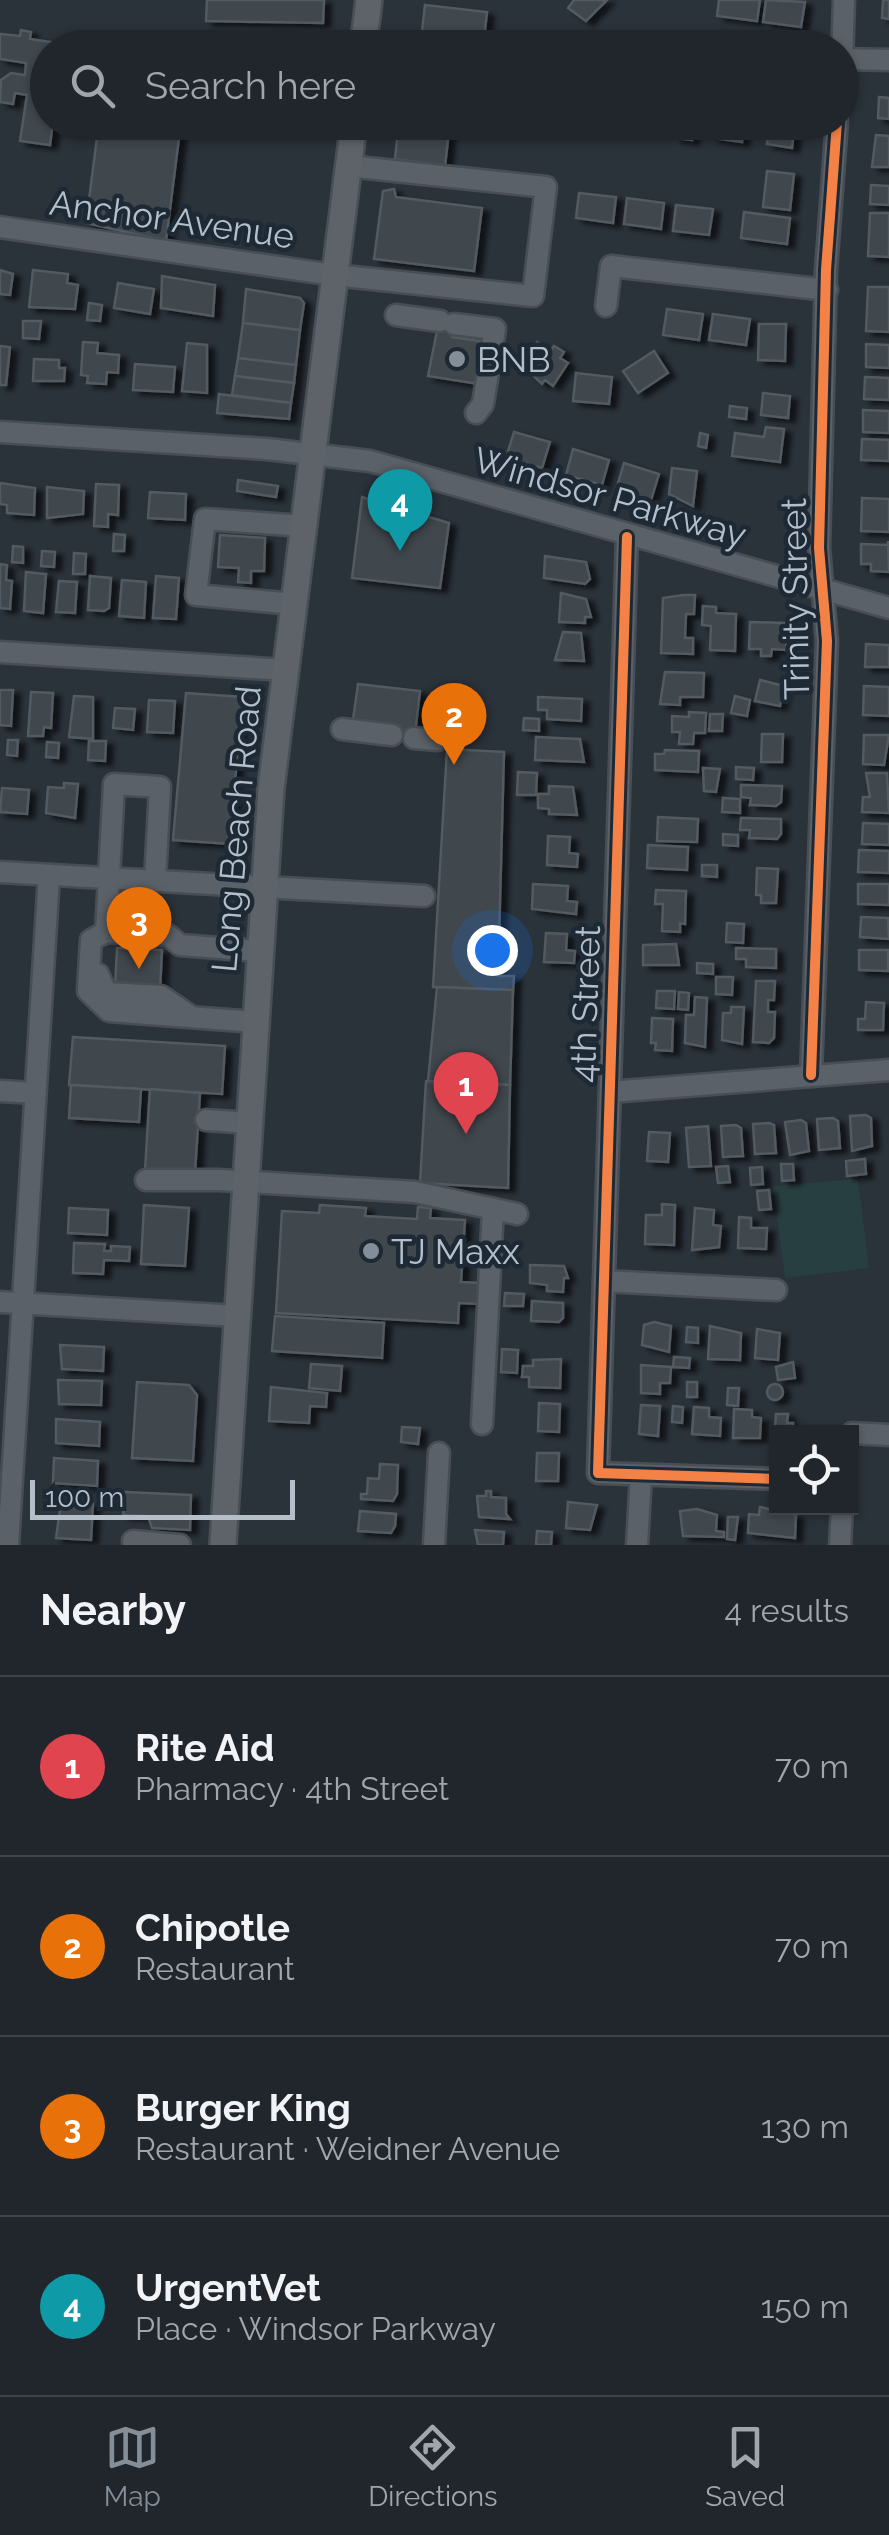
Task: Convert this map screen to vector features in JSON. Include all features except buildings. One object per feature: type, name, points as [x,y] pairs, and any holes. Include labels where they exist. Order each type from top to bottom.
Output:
[{"type":"main road","points":[[365,30],[369,0]]},
{"type":"main road","name":"Long Beach Road","points":[[223,1545],[263,888],[352,140]]},
{"type":"street","points":[[843,30],[844,0]]},
{"type":"street","points":[[859,60],[889,60]]},
{"type":"street","name":"Trinity Street","points":[[811,1075],[827,641],[820,548],[827,290],[836,140]]},
{"type":"street","name":"Anchor Avenue","points":[[0,227],[334,275],[533,296],[546,187],[348,166]]},
{"type":"street","points":[[606,306],[611,266],[827,290]]},
{"type":"street","points":[[396,315],[494,328],[482,404],[476,413]]},
{"type":"street","name":"Windsor Parkway","points":[[0,432],[312,454],[370,462],[889,608]]},
{"type":"street","points":[[294,604],[196,596],[205,519],[304,526]]},
{"type":"street","name":"4th Street","points":[[627,537],[598,1474],[641,1475]]},
{"type":"street","points":[[0,652],[286,670]]},
{"type":"street","points":[[342,729],[392,735]]},
{"type":"street","points":[[414,738],[438,740]]},
{"type":"street","points":[[115,932],[109,879],[114,784],[160,787],[155,882]]},
{"type":"street","points":[[0,872],[424,896]]},
{"type":"street","points":[[8,1545],[5,1513],[23,1303],[49,874]]},
{"type":"street","points":[[255,1022],[191,1016],[161,996],[102,990],[100,947],[115,932],[168,935],[180,945],[259,951]]},
{"type":"street","points":[[610,1092],[889,1070]]},
{"type":"street","points":[[0,1091],[35,1093]]},
{"type":"street","points":[[206,1120],[249,1123]]},
{"type":"street","points":[[146,1180],[245,1181],[415,1192],[517,1214]]},
{"type":"street","points":[[482,1424],[493,1209]]},
{"type":"street","points":[[604,1281],[776,1290]]},
{"type":"street","points":[[0,1302],[237,1316]]},
{"type":"street","points":[[859,1433],[889,1435]]},
{"type":"street","points":[[434,1545],[439,1453]]},
{"type":"street","points":[[637,1545],[641,1475],[769,1479]]},
{"type":"street","points":[[840,1545],[842,1515]]},
{"type":"street","points":[[134,1541],[180,1545]]},
{"type":"green space","points":[[858,1179],[869,1268],[785,1278],[773,1186]]},
{"type":"cycle path","points":[[811,1075],[827,641],[819,548],[826,270],[836,140]]},
{"type":"cycle path","points":[[627,537],[598,1473],[769,1479]]},
{"type":"place","name":"BNB","points":[[457,359]]},
{"type":"place","name":"UrgentVet","points":[[400,551]]},
{"type":"place","name":"Chipotle","points":[[454,765]]},
{"type":"place","name":"Burger King","points":[[139,969]]},
{"type":"place","name":"Rite Aid","points":[[466,1134]]},
{"type":"place","name":"TJ Maxx","points":[[371,1251]]}]
